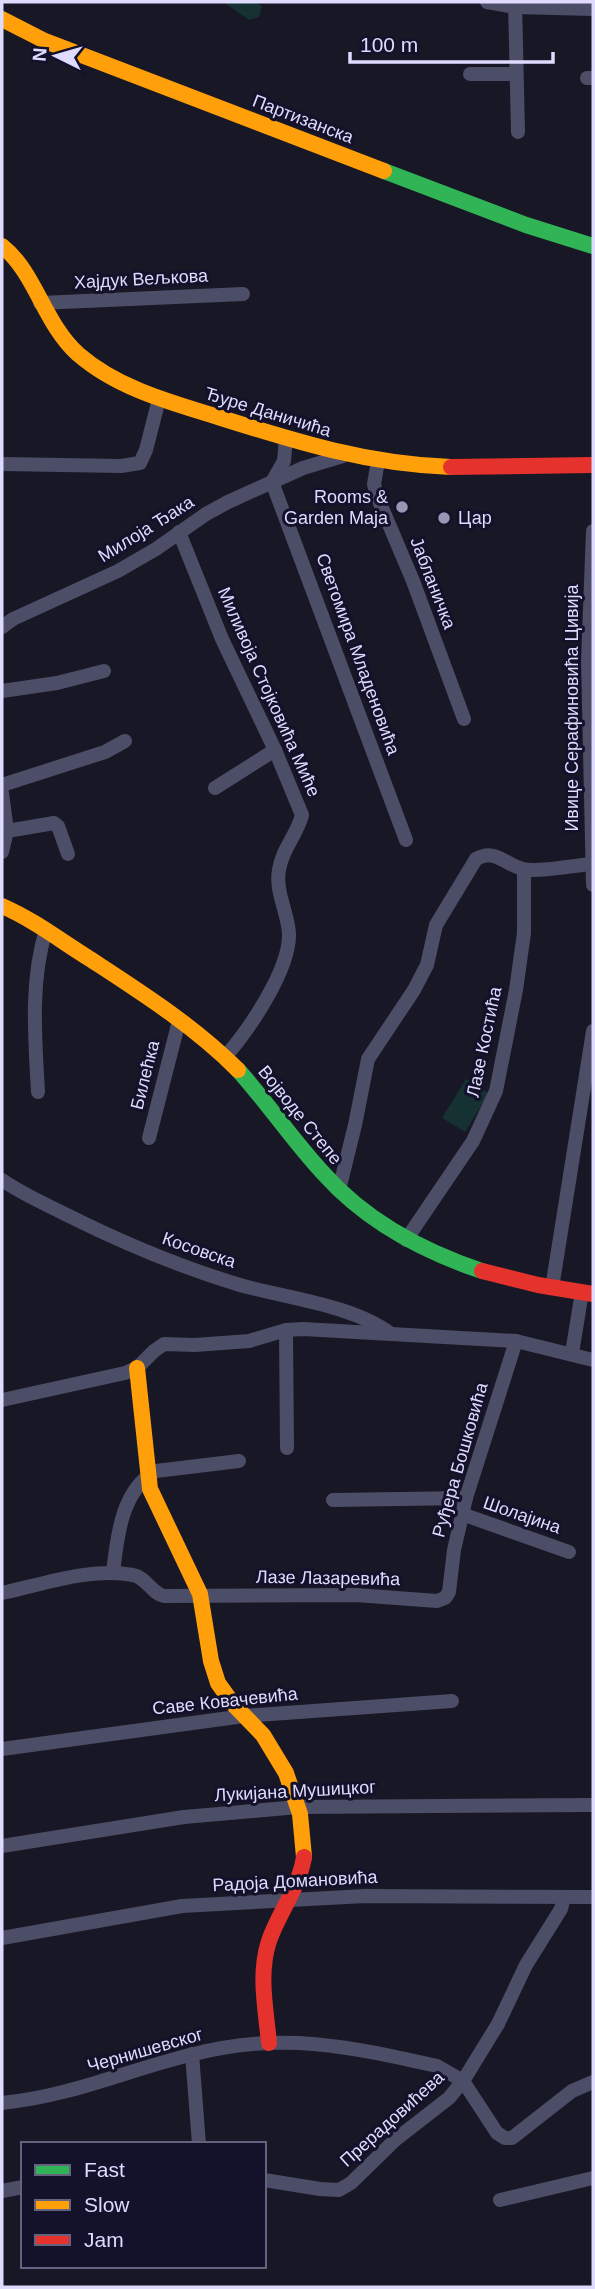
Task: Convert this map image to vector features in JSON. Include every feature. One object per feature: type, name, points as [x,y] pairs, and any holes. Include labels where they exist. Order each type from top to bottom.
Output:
[{"type":"street","points":[[487,2],[593,9]]},
{"type":"street","points":[[515,4],[518,132]]},
{"type":"street","name":"Партизанска","points":[[2,19],[54,45],[527,225],[593,246]]},
{"type":"street","points":[[470,74],[516,74]]},
{"type":"street","name":"Ђуре Даничића","points":[[2,246],[18,262],[56,329],[80,356],[117,381],[159,399],[286,438],[378,461],[470,466],[593,465]]},
{"type":"street","name":"Хајдук Вељкова","points":[[40,303],[243,293]]},
{"type":"street","points":[[2,464],[121,466],[140,463],[159,399]]},
{"type":"street","points":[[272,482],[284,461],[286,438]]},
{"type":"street","name":"Милоја Ђака","points":[[2,626],[118,571],[156,550],[205,514],[306,467],[347,455]]},
{"type":"street","name":"Јабланичка","points":[[378,461],[374,484],[377,496],[413,581],[464,719]]},
{"type":"street","name":"Светомира Младеновића","points":[[272,482],[406,840]]},
{"type":"street","name":"Ивице Серафиновића Цивија","points":[[593,531],[588,660],[593,885]]},
{"type":"street","name":"Миливоја Стојковића Миће","points":[[179,532],[222,639],[275,750],[302,815],[299,826],[283,853],[279,868],[279,892],[289,935],[288,947],[251,1025],[225,1057]]},
{"type":"street","points":[[2,691],[57,683],[104,671]]},
{"type":"street","points":[[2,785],[106,752],[125,741]]},
{"type":"street","points":[[215,788],[275,750]]},
{"type":"street","points":[[2,793],[7,831],[2,852]]},
{"type":"street","points":[[7,831],[54,823],[58,826],[68,854]]},
{"type":"street","points":[[339,1190],[368,1059],[414,990],[427,965],[436,925],[476,859],[493,854],[524,870],[592,864]]},
{"type":"street","name":"Лазе Костића","points":[[406,1240],[473,1141],[496,1091],[519,967],[525,899],[524,870]]},
{"type":"street","name":"Војводе Степе","points":[[2,906],[46,930],[179,1021],[225,1057],[243,1075],[317,1168],[381,1225],[443,1258],[479,1271],[523,1283],[588,1293]]},
{"type":"street","points":[[38,1092],[35,1034],[37,967],[46,930]]},
{"type":"street","name":"Билећка","points":[[149,1138],[164,1070],[179,1021]]},
{"type":"street","points":[[552,1288],[593,1031]]},
{"type":"street","name":"Косовска","points":[[2,1180],[114,1239],[242,1285],[370,1320],[391,1334]]},
{"type":"street","points":[[572,1353],[588,1293]]},
{"type":"street","name":"Косовска","points":[[137,1368],[164,1344],[195,1345],[249,1340],[286,1330],[303,1329],[516,1341],[593,1360]]},
{"type":"street","points":[[286,1330],[287,1448]]},
{"type":"street","name":"Руђера Бошковића","points":[[449,1592],[454,1550],[466,1498],[516,1341]]},
{"type":"street","points":[[2,1400],[125,1374],[137,1368],[148,1475],[155,1505],[185,1558],[201,1598],[212,1667],[229,1702],[261,1733],[285,1768],[298,1807],[304,1859],[298,1886],[269,1940],[266,1952],[269,2043]]},
{"type":"street","points":[[2,1593],[89,1574],[113,1573],[122,1514],[148,1475],[156,1471],[239,1461]]},
{"type":"street","points":[[333,1500],[466,1498]]},
{"type":"street","name":"Шолајина","points":[[462,1514],[569,1552]]},
{"type":"street","name":"Лазе Лазаревића","points":[[113,1573],[138,1576],[159,1595],[201,1598],[356,1595],[437,1601],[445,1598],[449,1592]]},
{"type":"street","name":"Саве Ковачевића","points":[[2,1749],[244,1716],[452,1702]]},
{"type":"street","name":"Лукијана Мушицког","points":[[2,1846],[184,1817],[298,1807],[593,1805]]},
{"type":"street","name":"Радоја Домановића","points":[[2,1938],[181,1906],[365,1896],[593,1897]]},
{"type":"street","name":"Прерадовићева","points":[[266,2180],[340,2190],[351,2183],[395,2140],[449,2098],[463,2081],[498,2024],[526,1965],[561,1909],[564,1896]]},
{"type":"street","name":"Чернишевског","points":[[2,2103],[42,2098],[87,2087],[192,2054],[269,2043],[335,2045],[364,2049],[438,2066],[463,2081]]},
{"type":"street","points":[[192,2054],[199,2142]]},
{"type":"street","points":[[463,2081],[497,2133],[505,2138],[512,2137],[572,2091],[593,2082]]},
{"type":"street","points":[[500,2200],[593,2178]]},
{"type":"street","points":[[2,2190],[21,2188]]},
{"type":"green space","points":[[223,2],[255,2],[262,6],[259,17],[249,20]]},
{"type":"green space","points":[[466,1079],[489,1093],[465,1132],[442,1118]]},
{"type":"traffic: fast","points":[[384,171],[526,225],[593,246]]},
{"type":"traffic: fast","points":[[238,1070],[313,1161],[358,1207],[417,1244],[482,1271]]},
{"type":"traffic: slow","points":[[2,19],[45,41],[384,171]]},
{"type":"traffic: slow","points":[[2,246],[23,270],[66,341],[93,366],[127,385],[181,406],[333,450],[390,461],[451,467]]},
{"type":"traffic: slow","points":[[2,906],[36,924],[148,997],[204,1039],[238,1070]]},
{"type":"traffic: slow","points":[[137,1368],[150,1489],[200,1594],[211,1661],[218,1683],[233,1704],[263,1735],[286,1773],[300,1814],[304,1857]]},
{"type":"traffic: jam","points":[[451,467],[593,465]]},
{"type":"traffic: jam","points":[[482,1271],[538,1285],[593,1294]]},
{"type":"traffic: jam","points":[[269,2043],[264,1992],[266,1954],[273,1930],[298,1879],[304,1857]]},
{"type":"place","name":"Rooms & Garden Maja","points":[[402,507]]},
{"type":"place","name":"Цар","points":[[444,518]]}]
